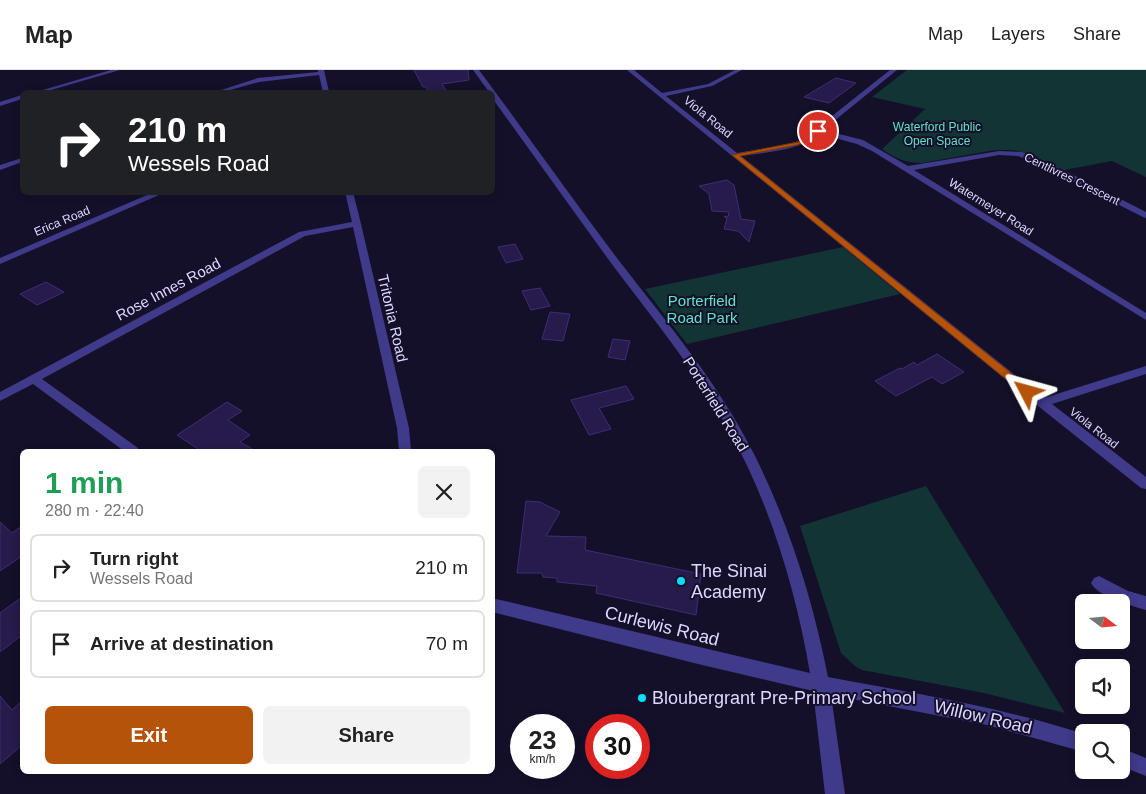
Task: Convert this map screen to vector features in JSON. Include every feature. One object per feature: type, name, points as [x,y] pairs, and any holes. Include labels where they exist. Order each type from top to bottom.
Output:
[{"type":"street","points":[[46,90],[117,70]]},
{"type":"street","name":"Porterfield Road","points":[[476,70],[490,90]]},
{"type":"street","name":"Viola Road","points":[[630,70],[1042,403],[1146,484]]},
{"type":"street","points":[[661,95],[710,85],[739,70]]},
{"type":"street","points":[[735,155],[800,143],[818,131],[894,70]]},
{"type":"street","points":[[225,90],[258,80],[322,72],[326,90]]},
{"type":"street","name":"Porterfield Road","points":[[495,97],[678,345],[720,405],[747,453],[770,503],[805,606],[822,684],[835,794]]},
{"type":"street","points":[[0,104],[20,98]]},
{"type":"street","name":"Watermeyer Road","points":[[818,131],[866,144],[1146,317]]},
{"type":"street","name":"Centlivres Crescent","points":[[907,170],[999,153],[1018,154],[1039,161],[1146,215]]},
{"type":"street","points":[[0,168],[20,161]]},
{"type":"street","name":"Erica Road","points":[[2,259],[155,195]]},
{"type":"street","name":"Tritonia Road","points":[[350,195],[403,428],[405,449]]},
{"type":"street","name":"Rose Innes Road","points":[[0,397],[297,237],[314,231],[357,224]]},
{"type":"street","points":[[1042,403],[1146,370]]},
{"type":"street","points":[[34,379],[130,449]]},
{"type":"street","points":[[1099,583],[1125,597],[1146,603]]},
{"type":"street","name":"Curlewis Road","points":[[495,607],[822,684]]},
{"type":"street","name":"Willow Road","points":[[822,684],[989,716],[1075,740]]},
{"type":"street","points":[[1130,761],[1146,767]]},
{"type":"green space","name":"Waterford Public Open Space","points":[[907,70],[1146,70],[1146,177],[1112,161],[1064,170],[1036,156],[1014,150],[995,150],[922,163],[906,161],[896,157],[882,149],[925,109],[872,97]]},
{"type":"green space","name":"Porterfield Road Park","points":[[843,247],[900,294],[687,344],[645,289]]},
{"type":"green space","points":[[926,486],[1065,713],[984,693],[862,670],[841,653],[800,526]]},
{"type":"building","points":[[414,70],[468,70],[469,80],[442,84],[445,90],[428,90],[426,87],[423,87]]},
{"type":"building","points":[[836,78],[856,83],[829,103],[804,97]]},
{"type":"building","points":[[727,180],[734,185],[741,219],[755,221],[749,242],[738,231],[724,229],[727,219],[724,216],[728,217],[729,212],[712,211],[709,194],[699,186]]},
{"type":"building","points":[[515,244],[523,259],[506,263],[498,247]]},
{"type":"building","points":[[46,282],[64,292],[37,305],[20,294]]},
{"type":"building","points":[[540,288],[550,306],[531,310],[522,291]]},
{"type":"building","points":[[550,312],[570,314],[563,341],[542,339]]},
{"type":"building","points":[[613,339],[630,341],[625,360],[608,357]]},
{"type":"building","points":[[937,354],[964,372],[942,384],[932,377],[896,396],[875,381],[914,362],[917,365]]},
{"type":"building","points":[[626,386],[634,399],[599,408],[611,429],[589,435],[571,400]]},
{"type":"building","points":[[227,402],[242,411],[228,420],[250,435],[240,442],[252,449],[198,449],[177,435]]},
{"type":"building","points":[[526,501],[540,502],[560,512],[546,536],[586,537],[585,550],[701,574],[696,615],[596,593],[597,586],[557,582],[557,578],[543,577],[542,573],[517,573]]},
{"type":"building","points":[[0,522],[12,533],[20,527],[20,557],[0,571]]},
{"type":"building","points":[[20,598],[20,637],[0,652],[0,613]]},
{"type":"building","points":[[0,696],[12,710],[20,703],[20,747],[0,764]]},
{"type":"place","name":"The Sinai Academy","points":[[681,581]]},
{"type":"place","name":"Bloubergrant Pre-Primary School","points":[[642,698]]},
{"type":"route","points":[[818,131],[806,141],[790,146],[735,155],[1027,392]]}]
